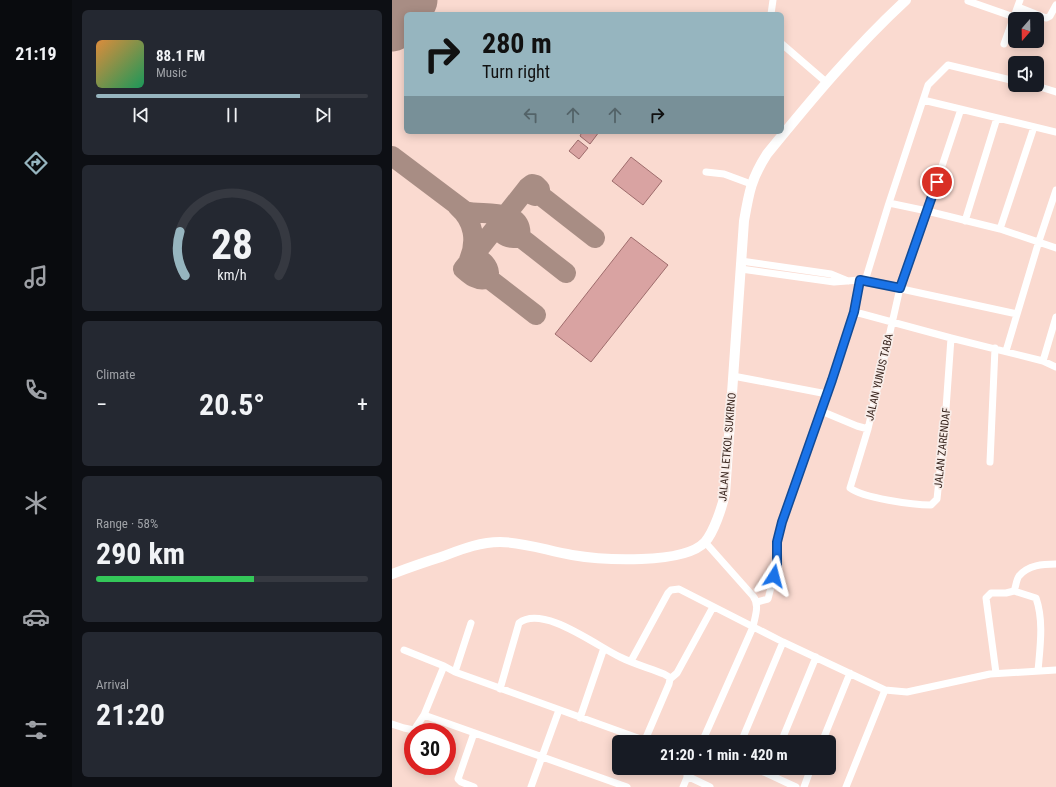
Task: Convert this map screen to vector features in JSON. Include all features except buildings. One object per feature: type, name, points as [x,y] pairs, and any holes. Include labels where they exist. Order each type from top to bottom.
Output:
[{"type":"main road","name":"JALAN LETKOL SUKIRNO","points":[[784,133],[826,82],[906,0]]},
{"type":"main road","name":"JALAN LETKOL SUKIRNO","points":[[705,542],[722,506],[725,494],[744,221],[751,184],[767,154],[783,134]]},
{"type":"main road","points":[[392,574],[460,550],[481,544],[498,542],[513,543],[572,555],[621,559],[662,558],[694,549],[705,542]]},
{"type":"street","points":[[771,12],[773,0]]},
{"type":"street","points":[[968,1],[1008,15]]},
{"type":"street","points":[[1019,3],[1046,18],[1050,16],[1056,5]]},
{"type":"street","points":[[1004,44],[1008,33]]},
{"type":"street","points":[[784,46],[826,82]]},
{"type":"street","points":[[757,602],[768,599],[777,564],[777,542],[782,522],[827,394],[854,312],[862,281],[923,100],[930,84],[948,65],[1008,79]]},
{"type":"street","points":[[1044,87],[1054,89]]},
{"type":"street","points":[[923,100],[1056,132]]},
{"type":"street","name":"JALAN YUNUS TABA","points":[[820,411],[868,429],[900,288],[961,109]]},
{"type":"street","points":[[965,221],[997,118]]},
{"type":"street","points":[[1000,229],[1034,126]]},
{"type":"street","points":[[706,172],[724,174],[751,184]]},
{"type":"street","points":[[1006,351],[1016,314],[1056,190]]},
{"type":"street","points":[[889,203],[1000,229],[1056,248]]},
{"type":"street","points":[[741,265],[831,274],[849,281],[862,281],[900,288],[1016,314]]},
{"type":"street","points":[[854,312],[891,323],[1043,361],[1056,367]]},
{"type":"street","points":[[1043,361],[1056,317]]},
{"type":"street","name":"JALAN ZARENDAF","points":[[868,429],[850,488],[855,492],[874,497],[921,505],[931,505],[937,499],[951,338]]},
{"type":"street","points":[[990,462],[995,348]]},
{"type":"street","points":[[733,376],[827,394]]},
{"type":"street","points":[[705,542],[757,602],[753,627],[705,735]]},
{"type":"street","points":[[1014,591],[1019,576],[1032,567],[1046,564],[1056,564]]},
{"type":"street","points":[[631,661],[668,593],[671,590],[679,589],[783,642],[885,690],[907,692],[966,678],[996,673],[1056,670]]},
{"type":"street","points":[[996,673],[986,598],[991,593],[1006,594],[1014,591],[1036,598],[1040,622],[1038,671]]},
{"type":"street","points":[[649,735],[670,679],[677,673],[713,606]]},
{"type":"street","points":[[500,689],[517,626],[522,621],[536,618],[552,622],[590,639],[620,657],[664,674],[670,679]]},
{"type":"street","points":[[455,672],[471,623]]},
{"type":"street","points":[[744,735],[783,642]]},
{"type":"street","points":[[580,718],[604,648]]},
{"type":"street","points":[[404,650],[500,689],[630,735]]},
{"type":"street","points":[[784,735],[816,658]]},
{"type":"street","points":[[392,724],[414,730],[424,715],[444,666]]},
{"type":"street","points":[[825,735],[850,673]]},
{"type":"street","points":[[846,787],[885,690]]},
{"type":"street","points":[[531,787],[559,710]]},
{"type":"street","points":[[424,715],[627,787]]},
{"type":"street","points":[[474,733],[458,779],[461,782],[474,787]]},
{"type":"street","points":[[775,775],[796,787]]},
{"type":"street","points":[[804,787],[808,775]]},
{"type":"street","points":[[683,787],[687,776],[710,787]]},
{"type":"taxiway","points":[[392,156],[465,211],[501,215],[516,221],[520,227],[520,237],[506,237],[496,228]]},
{"type":"taxiway","points":[[540,195],[540,189],[536,185],[532,184],[528,187],[530,194],[535,196],[540,195],[595,238]]},
{"type":"taxiway","points":[[474,255],[477,257],[479,259],[484,262],[487,267],[489,273],[486,279],[476,278],[463,269],[528,187]]},
{"type":"taxiway","points":[[458,207],[471,225],[473,246],[469,260]]},
{"type":"taxiway","points":[[520,237],[566,273]]},
{"type":"taxiway","points":[[488,278],[536,315]]},
{"type":"runway","points":[[392,27],[413,0]]},
{"type":"route","points":[[774,576],[777,564],[777,542],[788,501],[832,380],[854,312],[860,280],[900,288],[937,182]]}]
